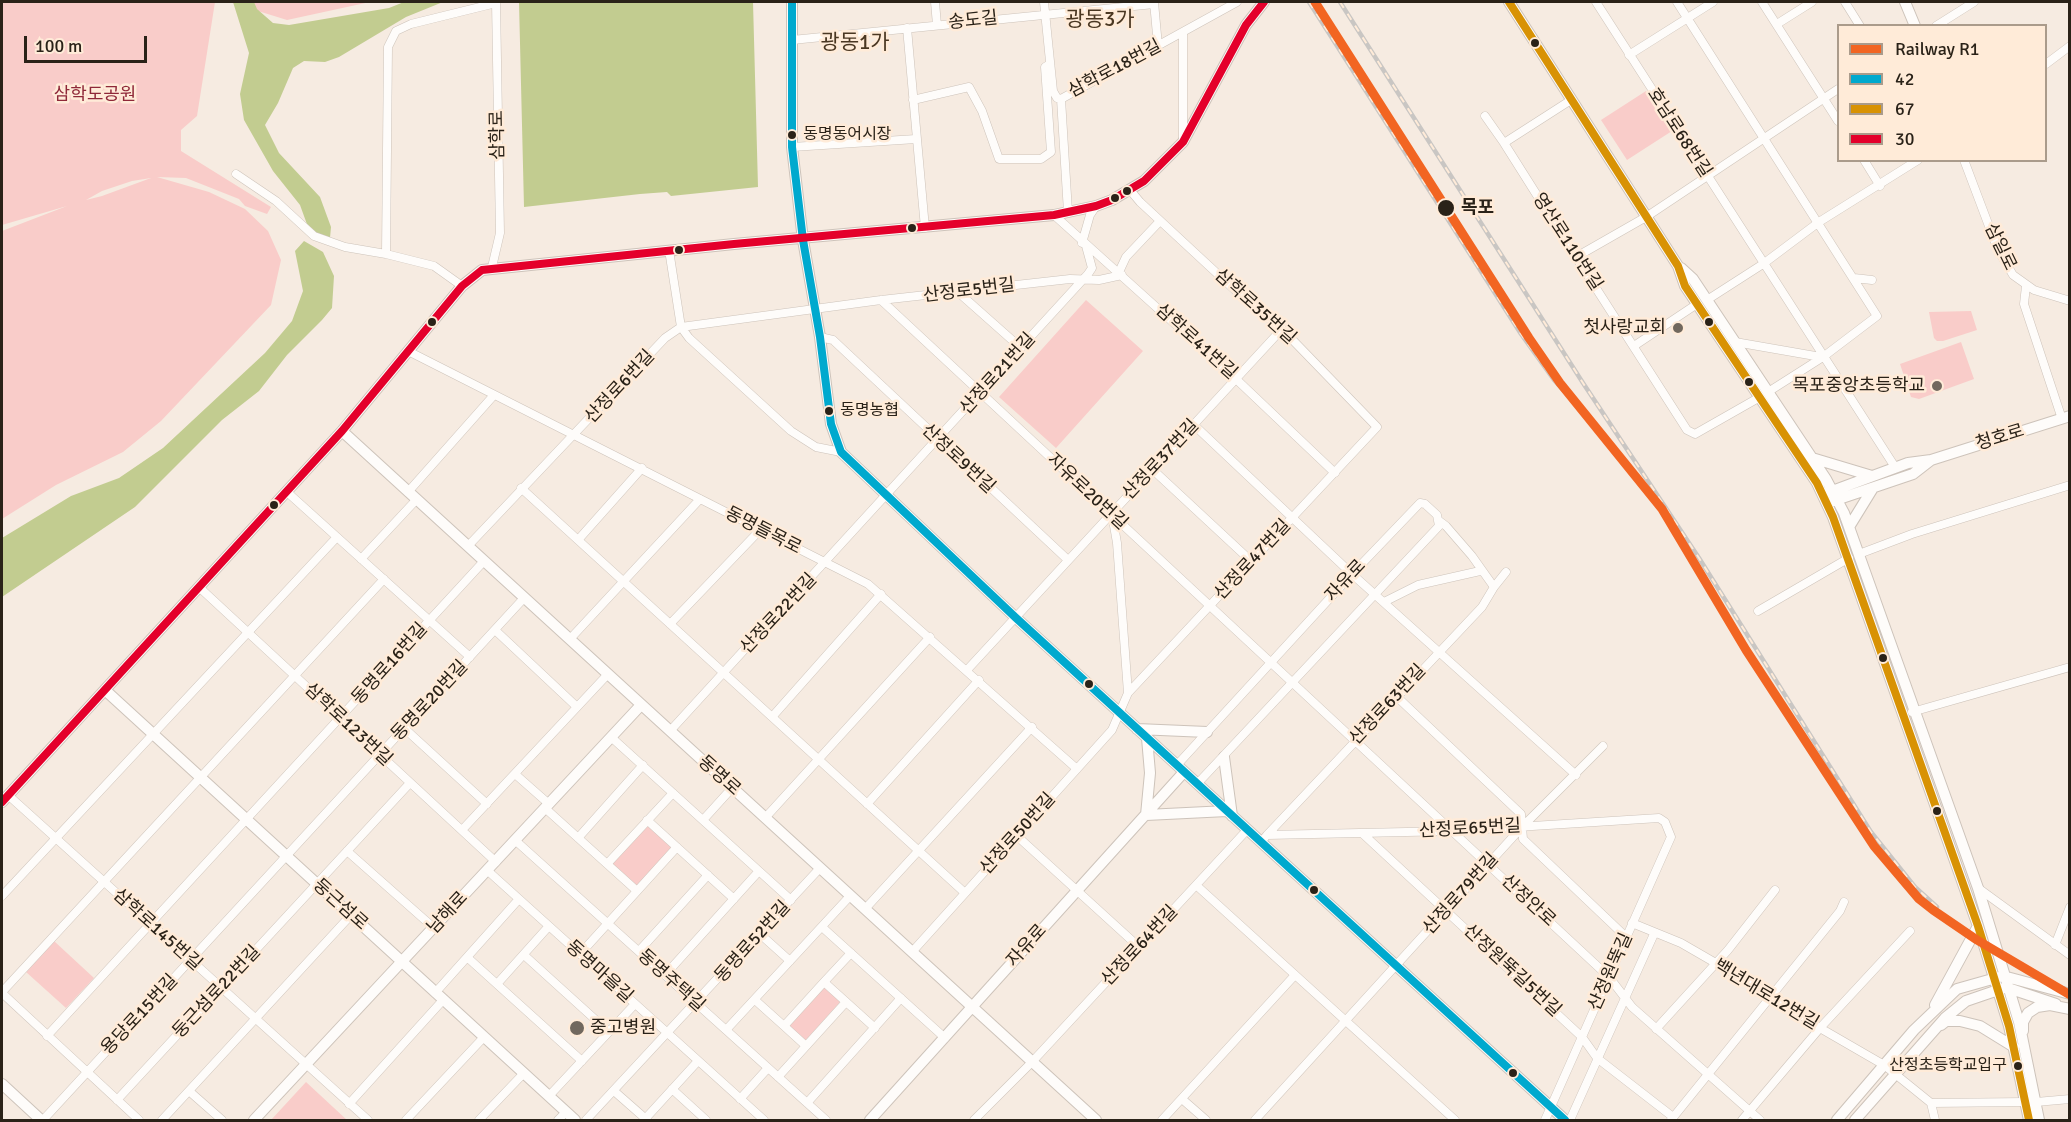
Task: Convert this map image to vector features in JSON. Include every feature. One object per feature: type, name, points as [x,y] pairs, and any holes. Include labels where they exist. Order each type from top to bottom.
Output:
[{"type":"street","points":[[386,254],[387,59],[390,40],[396,31],[411,24],[496,2]]},
{"type":"street","name":"삼학로","points":[[492,267],[500,233],[496,2]]},
{"type":"street","points":[[792,2],[792,147],[803,240],[820,337],[831,424],[841,452],[1146,738],[1247,830],[1264,839],[1396,966],[1565,1120]]},
{"type":"street","points":[[935,2],[937,25]]},
{"type":"street","points":[[1044,2],[1053,91],[1057,98],[1061,99]]},
{"type":"street","name":"삼학로18번길","points":[[1068,212],[1061,99],[1237,2]]},
{"type":"street","points":[[5,799],[342,431],[462,286],[482,270],[492,267],[1054,215],[1096,206],[1130,190],[1157,170],[1183,142],[1246,25],[1264,2]]},
{"type":"street","points":[[1509,2],[1678,266],[1693,279],[1702,302],[1849,527],[1854,556],[1902,715],[1978,926],[2022,1037]]},
{"type":"street","name":"호남로68번길","points":[[1596,2],[1895,467]]},
{"type":"street","points":[[1677,2],[1819,222],[1877,318],[1836,344],[1823,357],[1764,394]]},
{"type":"street","points":[[1629,55],[1713,2]]},
{"type":"street","points":[[1762,2],[1837,118]]},
{"type":"street","points":[[1777,24],[1812,2]]},
{"type":"street","points":[[1845,2],[1859,24]]},
{"type":"street","points":[[1905,2],[1914,24]]},
{"type":"street","points":[[1939,24],[1974,2]]},
{"type":"street","points":[[1154,3],[1158,46]]},
{"type":"street","name":"송도길","points":[[792,40],[1154,3]]},
{"type":"street","points":[[907,28],[925,228]]},
{"type":"street","points":[[1183,33],[1183,142]]},
{"type":"street","points":[[2047,63],[2070,46]]},
{"type":"street","points":[[913,99],[933,97],[969,87],[982,111],[999,159],[1041,159],[1051,152],[1046,67],[1050,64]]},
{"type":"street","points":[[1576,257],[1646,217],[1706,175],[1837,90]]},
{"type":"street","points":[[1504,142],[1571,100]]},
{"type":"street","name":"영산로110번길","points":[[1485,116],[1504,142],[1685,426],[1695,434],[1764,394]]},
{"type":"street","points":[[792,147],[916,139]]},
{"type":"street","points":[[1865,162],[1880,186]]},
{"type":"street","points":[[1634,346],[1764,264],[1819,222],[1915,162]]},
{"type":"street","name":"삼일로","points":[[1965,162],[2006,265],[2026,286],[2070,302]]},
{"type":"street","points":[[236,174],[276,201],[296,222],[320,238],[345,247],[434,266],[462,286]]},
{"type":"street","name":"삼학로35번길","points":[[1130,190],[1160,222],[1282,329],[1377,427]]},
{"type":"street","points":[[1084,278],[1092,268],[1084,245],[1090,215],[1096,206]]},
{"type":"street","name":"삼학로41번길","points":[[1054,215],[1084,245],[1120,273],[1335,472]]},
{"type":"street","points":[[1120,273],[1126,257],[1160,222]]},
{"type":"street","points":[[669,250],[681,327],[692,341],[791,431],[821,449],[841,452]]},
{"type":"street","name":"산정로5번길","points":[[815,309],[1084,278],[1099,280],[1120,273]]},
{"type":"street","name":"산정로21번길","points":[[887,497],[1084,278]]},
{"type":"street","points":[[1854,278],[1872,280]]},
{"type":"street","points":[[2026,286],[2024,304],[2066,418]]},
{"type":"street","points":[[959,292],[1021,348]]},
{"type":"street","name":"자유로20번길","points":[[881,300],[980,394],[1112,513],[1292,685]]},
{"type":"street","points":[[1702,302],[1735,342],[1764,394],[1812,458],[1830,497],[1915,711],[1978,888],[1998,977]]},
{"type":"street","points":[[681,327],[815,309]]},
{"type":"street","name":"산정로6번길","points":[[468,546],[665,338],[681,327]]},
{"type":"street","name":"산정로37번길","points":[[967,669],[1282,329]]},
{"type":"street","name":"산정로9번길","points":[[820,337],[832,340],[1068,560]]},
{"type":"street","points":[[1735,342],[1823,357]]},
{"type":"street","name":"동명들목로","points":[[408,351],[827,563],[881,594],[1077,769]]},
{"type":"street","points":[[361,559],[494,395]]},
{"type":"street","name":"청호로","points":[[1830,497],[1895,467],[1931,460],[2066,418]]},
{"type":"street","points":[[1194,425],[1352,574],[1576,775]]},
{"type":"street","name":"산정로47번길","points":[[1128,693],[1377,427]]},
{"type":"street","name":"동명로","points":[[342,431],[1096,1120]]},
{"type":"street","points":[[1812,458],[1873,476]]},
{"type":"street","name":"청호로","points":[[1830,497],[1873,488],[1913,474],[1931,460]]},
{"type":"street","points":[[578,540],[642,468]]},
{"type":"street","points":[[1152,469],[1251,561]]},
{"type":"street","points":[[1758,611],[1854,556],[1912,534],[2070,485]]},
{"type":"street","points":[[521,488],[965,893]]},
{"type":"street","points":[[1849,527],[1873,488]]},
{"type":"street","points":[[287,492],[470,657]]},
{"type":"street","name":"산정로22번길","points":[[670,731],[887,497]]},
{"type":"street","points":[[570,639],[700,499]]},
{"type":"street","name":"자유로","points":[[870,1120],[1146,815],[1207,732],[1352,574],[1420,503],[1425,504],[1437,515],[1438,523],[1292,685],[1197,784]]},
{"type":"street","points":[[1112,513],[1118,543],[1128,693]]},
{"type":"street","points":[[1438,523],[1446,525],[1494,587]]},
{"type":"street","points":[[670,624],[760,529]]},
{"type":"street","points":[[2,896],[337,537]]},
{"type":"street","name":"동명로16번길","points":[[47,1036],[484,561]]},
{"type":"street","points":[[1384,602],[1418,585],[1480,571]]},
{"type":"street","name":"산정로63번길","points":[[1264,839],[1353,741],[1482,607],[1506,573]]},
{"type":"street","points":[[139,1120],[2,992],[384,579]]},
{"type":"street","name":"삼학로123번길","points":[[200,588],[496,862]]},
{"type":"street","points":[[772,717],[881,594]]},
{"type":"street","name":"동명로20번길","points":[[286,856],[524,598]]},
{"type":"street","points":[[495,630],[577,707]]},
{"type":"street","points":[[765,818],[930,637]]},
{"type":"street","points":[[1902,715],[2070,667]]},
{"type":"street","points":[[462,831],[608,674]]},
{"type":"street","points":[[867,804],[979,680]]},
{"type":"street","name":"산정안로","points":[[1292,685],[1609,977],[1624,998],[1656,1029],[1760,1120]]},
{"type":"street","name":"둥근섬로","points":[[105,690],[576,1120]]},
{"type":"street","name":"산정로50번길","points":[[912,952],[1112,730],[1128,693]]},
{"type":"street","points":[[1396,696],[1521,814],[1523,839],[1626,936]]},
{"type":"street","name":"남해로","points":[[254,1120],[641,705]]},
{"type":"street","points":[[865,909],[1032,727]]},
{"type":"street","points":[[404,728],[487,804]]},
{"type":"street","points":[[1137,729],[1207,732]]},
{"type":"street","points":[[611,737],[791,900]]},
{"type":"street","points":[[1146,738],[1150,773],[1146,815],[1229,814]]},
{"type":"street","name":"산정로79번길","points":[[1255,1120],[1522,827],[1603,746]]},
{"type":"street","points":[[1224,757],[1229,814]]},
{"type":"street","points":[[578,838],[643,765]]},
{"type":"street","points":[[515,774],[578,838],[638,891]]},
{"type":"street","name":"둥근섬로22번길","points":[[117,1100],[410,783]]},
{"type":"street","points":[[703,820],[732,788]]},
{"type":"street","points":[[607,864],[673,793]]},
{"type":"street","name":"삼학로145번길","points":[[5,799],[56,838],[368,1120]]},
{"type":"street","name":"산정로65번길","points":[[1264,839],[1453,831],[1659,818],[1665,822],[1671,837]]},
{"type":"street","points":[[647,820],[734,899]]},
{"type":"street","name":"산정로64번길","points":[[974,1120],[1032,1062],[1247,830]]},
{"type":"street","name":"산정원뚝길5번길","points":[[1363,834],[1448,910],[1582,1037],[1597,1059],[1672,1119]]},
{"type":"street","points":[[1017,836],[1138,947]]},
{"type":"street","name":"산정원뚝길","points":[[1545,1120],[1671,837]]},
{"type":"street","name":"동명주택길","points":[[516,841],[826,1120]]},
{"type":"street","points":[[580,954],[677,848]]},
{"type":"street","points":[[347,851],[435,928]]},
{"type":"street","name":"용당로15번길","points":[[42,1120],[286,856]]},
{"type":"street","name":"동명로52번길","points":[[586,1120],[697,1004],[820,868]]},
{"type":"street","name":"동명마을길","points":[[488,871],[764,1120]]},
{"type":"street","points":[[665,975],[759,871]]},
{"type":"street","points":[[639,951],[708,875]]},
{"type":"street","points":[[1196,885],[1455,1120]]},
{"type":"street","points":[[1978,888],[2070,956]]},
{"type":"street","points":[[1656,1029],[1715,964],[1775,890]]},
{"type":"street","points":[[726,1030],[850,896]]},
{"type":"street","points":[[350,1104],[468,958],[519,899]]},
{"type":"street","points":[[1672,1119],[1844,902]]},
{"type":"street","points":[[2055,945],[2070,907]]},
{"type":"street","points":[[162,1120],[351,915]]},
{"type":"street","name":"백년대로12번길","points":[[1632,924],[1681,943],[1772,995],[1820,1028],[1884,1065],[1931,1103]]},
{"type":"street","points":[[497,984],[549,926]]},
{"type":"street","points":[[1928,1015],[1978,926]]},
{"type":"street","points":[[822,927],[945,1038]]},
{"type":"street","points":[[1742,1120],[1820,1028],[1910,931]]},
{"type":"street","points":[[760,934],[790,961]]},
{"type":"street","points":[[1570,1120],[1654,934]]},
{"type":"street","points":[[784,1026],[851,953]]},
{"type":"street","points":[[524,955],[609,1032]]},
{"type":"street","points":[[468,958],[582,1061]]},
{"type":"street","points":[[1162,1120],[1295,975]]},
{"type":"street","points":[[1837,1120],[1928,1015],[1958,989],[1998,977],[2070,993]]},
{"type":"street","points":[[824,982],[874,1028]]},
{"type":"street","points":[[2003,989],[2014,1047],[2039,1120]]},
{"type":"street","points":[[1855,1120],[1925,1039],[1966,1001],[2003,989],[2070,1009]]},
{"type":"street","points":[[807,1103],[901,998]]},
{"type":"street","points":[[754,1000],[806,1046]]},
{"type":"street","points":[[778,1077],[846,1002]]},
{"type":"street","points":[[549,1096],[635,1004]]},
{"type":"street","points":[[2030,1120],[2031,1102],[2022,1037],[2023,1022],[2028,1013],[2037,1007],[2050,1005],[2070,1009]]},
{"type":"street","points":[[1925,1039],[1946,1021],[1960,1021],[1980,1026],[2014,1047]]},
{"type":"street","points":[[406,1120],[484,1037]]},
{"type":"street","points":[[614,1091],[646,1120],[698,1061]]},
{"type":"street","points":[[740,1099],[768,1068]]},
{"type":"street","points":[[479,1120],[524,1073]]},
{"type":"street","points":[[2,1084],[42,1120]]},
{"type":"street","points":[[672,1089],[706,1120]]},
{"type":"street","points":[[189,1091],[222,1120]]},
{"type":"street","points":[[1182,1099],[1206,1120]]},
{"type":"street","points":[[1935,1120],[1931,1103],[2031,1102],[2070,1099]]},
{"type":"street","points":[[558,1120],[566,1112]]},
{"type":"street","points":[[981,1113],[988,1120]]},
{"type":"green space","name":"삼학도공원","points":[[2,2],[215,2],[197,116],[181,130],[181,151],[271,207],[267,214],[245,206],[239,199],[186,178],[157,177],[209,192],[245,209],[268,231],[281,260],[271,305],[161,421],[123,452],[56,485],[2,519],[2,231],[67,206],[2,225]],"holes":[[[151,178],[86,200],[102,191],[132,181]]]},
{"type":"green space","points":[[229,2],[370,2],[287,20]]},
{"type":"green space","points":[[1646,91],[1672,131],[1627,160],[1601,120]]},
{"type":"green space","points":[[1086,300],[1143,351],[1056,448],[999,397]]},
{"type":"green space","points":[[1971,311],[1977,330],[1943,341],[1937,341],[1934,338],[1929,312]]},
{"type":"green space","points":[[1961,342],[1974,379],[1919,399],[1911,397],[1900,364]]},
{"type":"green space","points":[[647,824],[673,848],[637,888],[611,865]]},
{"type":"green space","points":[[54,941],[94,978],[66,1008],[26,972]]},
{"type":"green space","points":[[824,986],[841,1001],[805,1041],[788,1026]]},
{"type":"green space","points":[[306,1082],[347,1120],[271,1120]]},
{"type":"shaded area","points":[[233,2],[254,2],[257,9],[273,23],[289,25],[389,8],[404,2],[443,2],[406,17],[339,57],[325,62],[304,61],[293,68],[278,103],[265,125],[279,153],[320,197],[331,227],[330,238],[318,236],[308,227],[300,205],[273,171],[244,120],[240,94],[249,53]]},
{"type":"shaded area","points":[[519,2],[753,2],[758,187],[671,196],[667,192],[640,194],[524,207]]},
{"type":"shaded area","points":[[304,241],[323,252],[334,276],[332,308],[322,320],[287,355],[259,391],[222,420],[135,507],[2,597],[2,538],[71,496],[119,478],[163,448],[265,353],[292,321],[303,291],[295,251]]},
{"type":"railway","points":[[1309,2],[1521,334],[1554,380],[1586,415]]},
{"type":"railway","points":[[1340,2],[1583,383],[1699,558],[1871,832],[1915,887],[1937,907]]},
{"type":"rail line","name":"R1","points":[[1315,2],[1529,338],[1560,383],[1662,509],[1746,650],[1874,846],[1919,899],[1933,910],[1977,940],[2070,995]]},
{"type":"transit line","name":"42","points":[[792,2],[792,147],[803,240],[820,337],[831,424],[841,452],[1015,617],[1565,1120]]},
{"type":"transit line","name":"30","points":[[2,802],[342,431],[462,286],[482,270],[1054,215],[1096,206],[1112,200],[1144,181],[1183,142],[1246,25],[1264,2]]},
{"type":"transit line","name":"67","points":[[1509,2],[1678,266],[1685,286],[1817,483],[1833,517],[1978,926],[2009,1026],[2029,1120]]},
{"type":"place","name":"동명동어시장","points":[[792,135]]},
{"type":"place","name":"목포","points":[[1446,208]]},
{"type":"place","name":"첫사랑교회","points":[[1678,328]]},
{"type":"place","name":"목포중앙초등학교","points":[[1937,386]]},
{"type":"place","name":"동명농협","points":[[829,411]]},
{"type":"place","name":"중고병원","points":[[577,1028]]},
{"type":"place","name":"산정초등학교입구","points":[[2018,1066]]},
{"type":"district","name":"광동3가","points":[[1100,20]]},
{"type":"district","name":"광동1가","points":[[855,43]]}]
